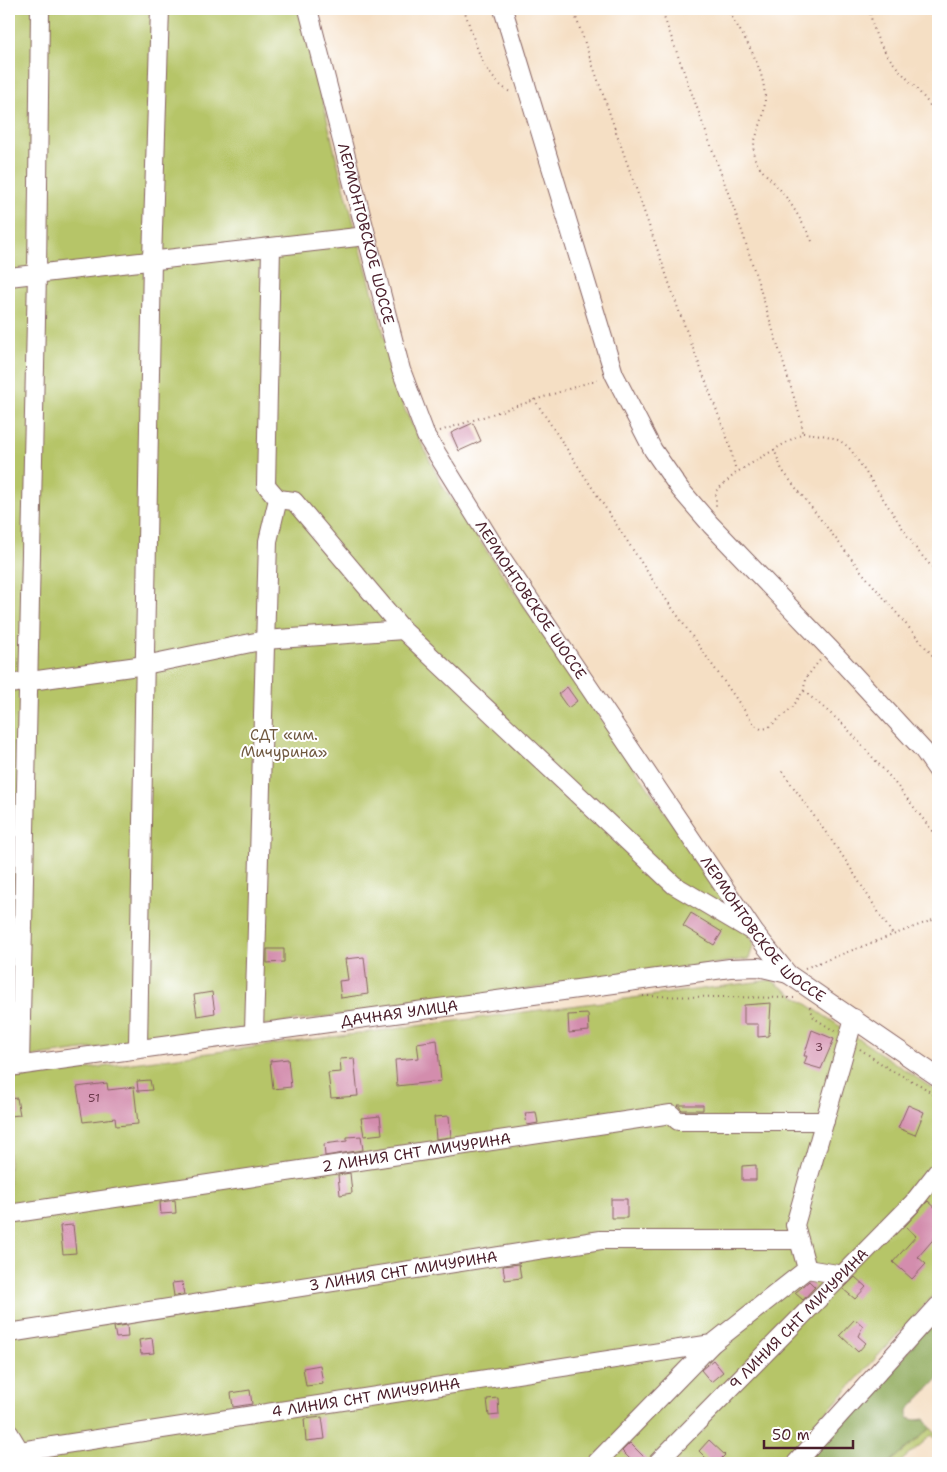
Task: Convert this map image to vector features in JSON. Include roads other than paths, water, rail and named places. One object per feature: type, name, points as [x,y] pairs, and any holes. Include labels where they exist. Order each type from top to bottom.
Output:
[{"type":"street","points":[[14,1066],[28,681],[37,273],[40,9]]},
{"type":"street","points":[[138,1047],[152,260],[160,9]]},
{"type":"street","name":"ЛЕРМОНТОВСКОЕ ШОССЕ","points":[[308,9],[401,370],[426,436],[501,557],[755,933],[788,974],[938,1077]]},
{"type":"street","points":[[503,9],[614,374],[653,450],[680,489],[924,751],[938,771]]},
{"type":"street","points":[[9,277],[366,236]]},
{"type":"street","points":[[271,247],[266,485],[278,499],[294,501],[403,630],[674,885],[755,933]]},
{"type":"street","points":[[254,1032],[268,541],[278,499]]},
{"type":"street","points":[[9,684],[145,665],[266,640],[403,630]]},
{"type":"street","name":"ДАЧНАЯ УЛИЦА","points":[[14,1066],[138,1047],[730,968],[758,967],[788,974]]},
{"type":"street","points":[[807,1269],[795,1225],[854,1018]]},
{"type":"street","name":"2 ЛИНИЯ СНТ МИЧУРИНА","points":[[9,1214],[671,1114],[678,1121],[824,1121]]},
{"type":"street","name":"9 ЛИНИЯ СНТ МИЧУРИНА","points":[[656,1463],[913,1203],[938,1171]]},
{"type":"street","name":"3 ЛИНИЯ СНТ МИЧУРИНА","points":[[9,1333],[601,1240],[799,1240]]},
{"type":"street","points":[[596,1463],[712,1344],[807,1269],[843,1275]]},
{"type":"street","points":[[796,1463],[938,1306]]},
{"type":"street","name":"4 ЛИНИЯ СНТ МИЧУРИНА","points":[[24,1457],[712,1344]]},
{"type":"street","points":[[9,1433],[24,1457]]},
{"type":"park label","name":"СДТ «им. Мичурина»","points":[[284,744]]}]
